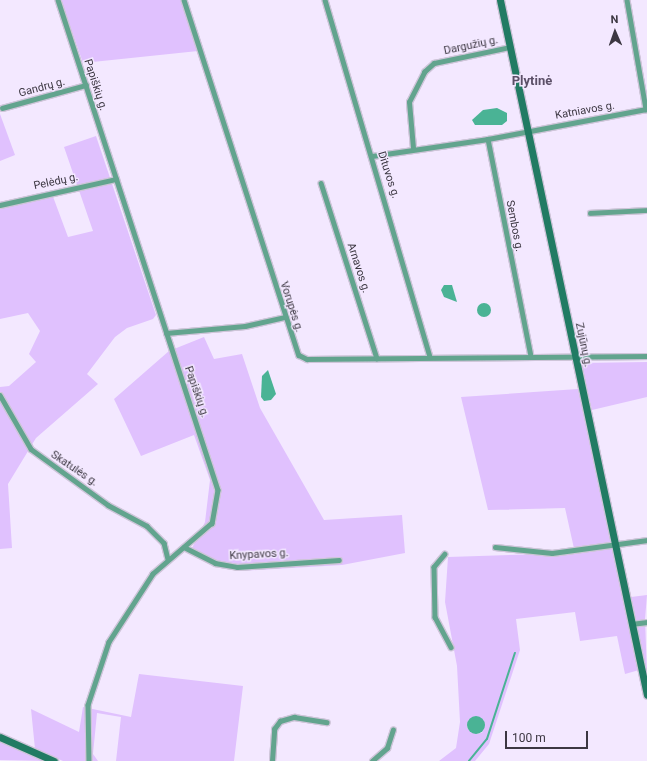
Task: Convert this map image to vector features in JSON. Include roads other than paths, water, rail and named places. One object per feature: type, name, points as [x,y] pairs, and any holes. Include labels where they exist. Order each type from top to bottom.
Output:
[{"type":"main road","name":"Zujūnų g.","points":[[500,0],[574,356],[647,695]]},
{"type":"main road","points":[[0,737],[54,761]]},
{"type":"street","name":"Papiškių g.","points":[[58,0],[218,490],[212,523],[168,559],[141,588],[98,666],[87,714],[89,761]]},
{"type":"street","name":"Vorupės g.","points":[[184,0],[285,317],[296,349],[304,358],[647,356]]},
{"type":"street","name":"Dituvos g.","points":[[325,0],[430,357]]},
{"type":"street","points":[[627,0],[646,109]]},
{"type":"street","name":"Dargužių g.","points":[[413,148],[409,102],[424,72],[446,60],[510,47]]},
{"type":"street","name":"Gandrų g.","points":[[2,108],[86,85]]},
{"type":"street","name":"Katniavos g.","points":[[527,131],[646,109]]},
{"type":"street","points":[[372,156],[413,148],[488,139],[527,131]]},
{"type":"street","name":"Sembos g.","points":[[488,139],[531,356]]},
{"type":"street","name":"Pelėdų g.","points":[[0,205],[116,179]]},
{"type":"street","name":"Arnavos g.","points":[[321,183],[377,358]]},
{"type":"street","points":[[590,213],[647,210]]},
{"type":"street","points":[[166,333],[245,326],[285,317]]},
{"type":"street","name":"Skatulės g.","points":[[0,395],[31,449],[108,505],[147,526],[164,543],[168,559]]},
{"type":"street","points":[[495,547],[552,553],[647,540]]},
{"type":"street","name":"Knypavos g.","points":[[184,547],[215,563],[237,567],[339,560]]},
{"type":"street","points":[[445,554],[434,567],[435,617],[451,647]]},
{"type":"street","points":[[631,624],[647,622]]},
{"type":"street","points":[[272,761],[274,729],[280,721],[294,718],[327,722]]},
{"type":"street","points":[[372,761],[387,748],[394,730]]},
{"type":"waterway","points":[[469,761],[487,739],[515,653]]},
{"type":"district","name":"Plytinė","points":[[532,81]]}]
